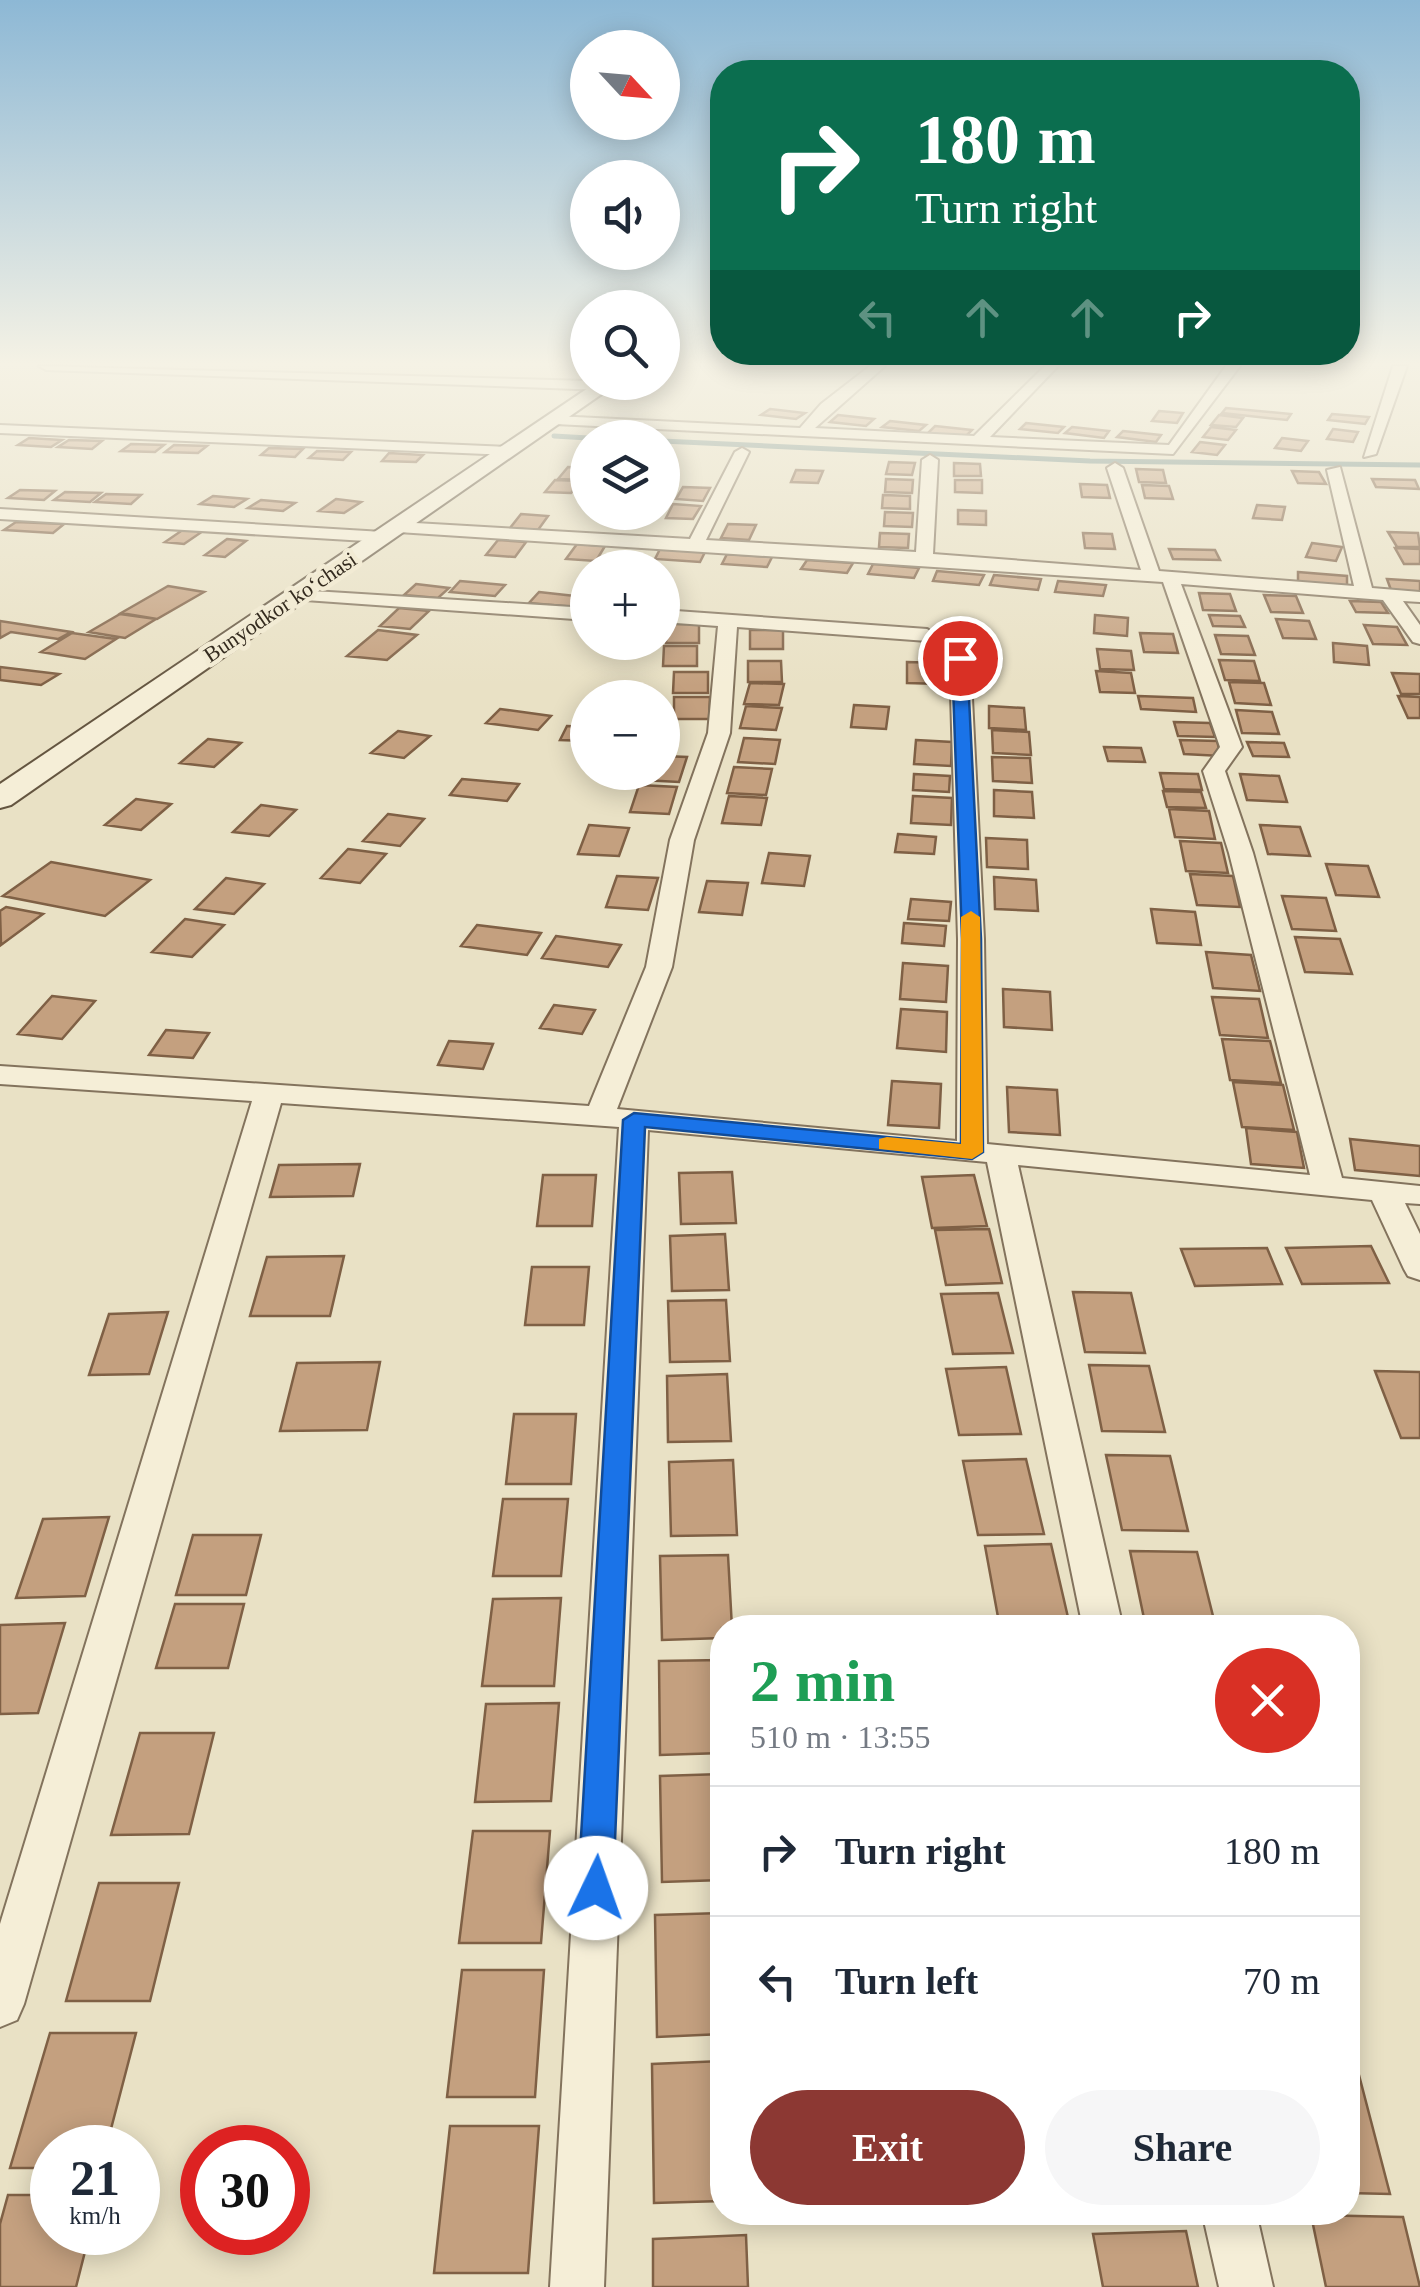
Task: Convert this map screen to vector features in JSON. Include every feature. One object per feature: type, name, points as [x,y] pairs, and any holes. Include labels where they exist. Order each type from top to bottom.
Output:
[{"type":"main road","name":"Bunyodkor koʻchasi","points":[[0,798],[477,473]]},
{"type":"street","points":[[695,545],[732,473]]},
{"type":"street","points":[[924,558],[929,473]]},
{"type":"street","points":[[1118,473],[1232,747],[1214,771],[1241,853],[1328,1185]]},
{"type":"street","points":[[1335,473],[1364,593]]},
{"type":"street","points":[[0,514],[924,558],[1162,580],[1420,597]]},
{"type":"street","points":[[297,595],[570,613]]},
{"type":"street","points":[[1389,595],[1420,638]]},
{"type":"street","points":[[680,617],[927,635]]},
{"type":"street","points":[[577,2287],[617,1118],[660,967],[682,840],[719,733],[728,618]]},
{"type":"street","points":[[960,658],[986,1154],[1100,1615]]},
{"type":"street","points":[[0,1074],[617,1118],[1420,1195]]},
{"type":"street","points":[[0,2004],[269,1093]]},
{"type":"street","points":[[1384,1191],[1420,1269]]},
{"type":"street","points":[[1233,2225],[1246,2287]]},
{"type":"building","points":[[795,473],[822,473],[818,483],[791,482]]},
{"type":"building","points":[[954,473],[981,473],[981,476],[954,476]]},
{"type":"building","points":[[1137,473],[1164,473],[1166,483],[1139,482]]},
{"type":"building","points":[[1293,473],[1319,473],[1326,484],[1298,483]]},
{"type":"building","points":[[886,479],[913,480],[912,493],[885,492]]},
{"type":"building","points":[[1372,479],[1415,480],[1419,489],[1376,487]]},
{"type":"building","points":[[555,480],[570,481],[570,493],[545,492]]},
{"type":"building","points":[[955,480],[982,480],[982,493],[955,492]]},
{"type":"building","points":[[1080,484],[1107,485],[1110,498],[1082,497]]},
{"type":"building","points":[[1142,485],[1169,486],[1173,499],[1145,498]]},
{"type":"building","points":[[683,487],[710,488],[703,501],[680,499]]},
{"type":"building","points":[[20,490],[55,491],[44,500],[8,498]]},
{"type":"building","points":[[65,492],[101,493],[90,502],[54,500]]},
{"type":"building","points":[[106,494],[141,495],[131,504],[95,502]]},
{"type":"building","points":[[883,495],[910,496],[910,509],[882,508]]},
{"type":"building","points":[[213,496],[247,499],[234,507],[200,504]]},
{"type":"building","points":[[336,499],[361,502],[344,513],[319,511]]},
{"type":"building","points":[[261,500],[295,503],[283,511],[248,508]]},
{"type":"building","points":[[680,504],[701,506],[693,519],[680,519]]},
{"type":"building","points":[[1257,505],[1285,507],[1282,520],[1253,518]]},
{"type":"building","points":[[958,510],[986,511],[986,525],[958,524]]},
{"type":"building","points":[[885,512],[913,513],[912,527],[884,526]]},
{"type":"building","points":[[521,514],[548,516],[538,530],[510,528]]},
{"type":"building","points":[[16,522],[64,524],[53,533],[4,530]]},
{"type":"building","points":[[728,524],[756,525],[749,540],[721,538]]},
{"type":"building","points":[[187,527],[206,529],[184,544],[165,542]]},
{"type":"building","points":[[1388,532],[1418,533],[1420,547],[1397,547]]},
{"type":"building","points":[[880,533],[909,534],[908,548],[879,547]]},
{"type":"building","points":[[1083,533],[1112,534],[1115,549],[1085,548]]},
{"type":"building","points":[[227,539],[246,541],[225,557],[205,555]]},
{"type":"building","points":[[498,540],[526,542],[515,557],[486,555]]},
{"type":"building","points":[[1312,543],[1342,547],[1336,561],[1306,557]]},
{"type":"building","points":[[577,544],[605,546],[603,550],[573,550]]},
{"type":"building","points":[[1395,548],[1420,549],[1420,564],[1404,564]]},
{"type":"building","points":[[1169,549],[1215,550],[1220,560],[1173,559]]},
{"type":"building","points":[[680,550],[705,552],[700,562],[680,561]]},
{"type":"building","points":[[727,554],[772,557],[767,567],[722,564]]},
{"type":"building","points":[[807,560],[853,563],[847,573],[801,569]]},
{"type":"building","points":[[873,564],[919,568],[914,578],[868,574]]},
{"type":"building","points":[[937,571],[984,575],[979,585],[933,581]]},
{"type":"building","points":[[1298,572],[1347,576],[1347,586],[1298,582]]},
{"type":"building","points":[[994,575],[1041,579],[1038,590],[990,585]]},
{"type":"building","points":[[1387,579],[1420,581],[1420,592],[1391,590]]},
{"type":"building","points":[[460,581],[505,585],[495,596],[450,592]]},
{"type":"building","points":[[1058,581],[1106,585],[1103,596],[1055,592]]},
{"type":"building","points":[[416,584],[449,588],[438,598],[404,595]]},
{"type":"building","points":[[168,586],[204,592],[157,619],[121,613]]},
{"type":"building","points":[[539,592],[570,595],[570,607],[529,603]]},
{"type":"building","points":[[1199,593],[1230,594],[1236,611],[1203,610]]},
{"type":"building","points":[[1264,595],[1296,596],[1303,613],[1271,612]]},
{"type":"building","points":[[1350,601],[1381,602],[1388,613],[1356,612]]},
{"type":"building","points":[[399,608],[429,611],[410,629],[380,626]]},
{"type":"building","points":[[120,614],[156,619],[125,638],[89,632]]},
{"type":"building","points":[[1095,615],[1128,618],[1127,636],[1094,633]]},
{"type":"building","points":[[1209,615],[1240,616],[1245,627],[1213,626]]},
{"type":"building","points":[[1276,619],[1309,621],[1316,639],[1283,638]]},
{"type":"building","points":[[0,621],[71,632],[58,639],[11,632],[0,638]]},
{"type":"building","points":[[680,624],[699,624],[699,643],[680,643]]},
{"type":"building","points":[[1364,625],[1397,627],[1407,645],[1373,644]]},
{"type":"building","points":[[378,630],[417,635],[387,660],[347,656]]},
{"type":"building","points":[[750,630],[783,630],[783,649],[750,649]]},
{"type":"building","points":[[72,633],[116,639],[85,659],[41,652]]},
{"type":"building","points":[[1140,633],[1173,634],[1178,653],[1144,652]]},
{"type":"building","points":[[1215,635],[1248,636],[1255,655],[1221,654]]},
{"type":"building","points":[[1333,643],[1367,646],[1369,665],[1334,662]]},
{"type":"building","points":[[680,646],[697,646],[697,666],[663,666],[663,660],[680,660]]},
{"type":"building","points":[[1097,649],[1131,651],[1134,670],[1100,669]]},
{"type":"building","points":[[1219,660],[1254,661],[1260,681],[1225,680]]},
{"type":"building","points":[[748,661],[781,661],[782,682],[748,682]]},
{"type":"building","points":[[907,662],[941,663],[942,684],[907,683]]},
{"type":"building","points":[[0,667],[59,674],[41,685],[0,680]]},
{"type":"building","points":[[1096,671],[1131,673],[1135,693],[1100,692]]},
{"type":"building","points":[[674,672],[708,672],[708,693],[680,693],[680,680],[674,680]]},
{"type":"building","points":[[1392,673],[1420,674],[1420,694],[1401,694]]},
{"type":"building","points":[[1229,682],[1264,683],[1271,705],[1235,703]]},
{"type":"building","points":[[750,683],[784,684],[779,705],[744,704]]},
{"type":"building","points":[[1138,696],[1193,698],[1196,712],[1141,709]]},
{"type":"building","points":[[1398,696],[1420,697],[1420,718],[1408,718]]},
{"type":"building","points":[[680,697],[710,697],[709,719],[680,719]]},
{"type":"building","points":[[854,705],[889,707],[886,729],[851,727]]},
{"type":"building","points":[[746,706],[782,708],[776,730],[740,728]]},
{"type":"building","points":[[989,706],[1024,708],[1026,730],[989,728]]},
{"type":"building","points":[[500,709],[551,716],[538,730],[486,723]]},
{"type":"building","points":[[1236,710],[1272,712],[1279,734],[1242,733]]},
{"type":"building","points":[[1174,722],[1210,723],[1215,737],[1178,736]]},
{"type":"building","points":[[567,726],[570,726],[570,740],[560,740]]},
{"type":"building","points":[[992,730],[1029,732],[1031,755],[993,753]]},
{"type":"building","points":[[398,731],[430,736],[404,758],[371,753]]},
{"type":"building","points":[[744,738],[780,740],[775,764],[738,762]]},
{"type":"building","points":[[208,739],[241,743],[214,767],[180,763]]},
{"type":"building","points":[[916,740],[952,742],[951,766],[914,764]]},
{"type":"building","points":[[1180,740],[1217,741],[1221,756],[1184,754]]},
{"type":"building","points":[[1247,742],[1284,743],[1289,757],[1253,756]]},
{"type":"building","points":[[1104,747],[1141,748],[1145,762],[1108,761]]},
{"type":"building","points":[[680,757],[687,757],[680,779]]},
{"type":"building","points":[[992,757],[1030,758],[1032,783],[993,781]]},
{"type":"building","points":[[734,767],[772,769],[766,795],[727,793]]},
{"type":"building","points":[[1160,773],[1198,774],[1202,790],[1164,789]]},
{"type":"building","points":[[914,774],[950,776],[949,792],[913,790]]},
{"type":"building","points":[[1240,774],[1279,776],[1287,802],[1247,800]]},
{"type":"building","points":[[462,779],[519,784],[507,801],[450,795]]},
{"type":"building","points":[[637,790],[676,790],[669,814],[630,812]]},
{"type":"building","points":[[994,790],[1032,792],[1034,818],[994,816]]},
{"type":"building","points":[[1163,791],[1201,792],[1206,808],[1167,807]]},
{"type":"building","points":[[729,796],[767,798],[761,825],[722,823]]},
{"type":"building","points":[[913,796],[952,798],[951,825],[911,823]]},
{"type":"building","points":[[136,799],[171,804],[141,830],[105,825]]},
{"type":"building","points":[[261,805],[296,810],[269,836],[233,832]]},
{"type":"building","points":[[1169,809],[1209,811],[1215,839],[1175,837]]},
{"type":"building","points":[[388,814],[424,819],[400,846],[363,841]]},
{"type":"building","points":[[589,825],[629,828],[619,856],[578,854]]},
{"type":"building","points":[[1260,825],[1300,827],[1310,856],[1268,854]]},
{"type":"building","points":[[898,834],[936,837],[934,854],[895,852]]},
{"type":"building","points":[[986,838],[1027,840],[1028,869],[987,867]]},
{"type":"building","points":[[1180,841],[1221,843],[1228,873],[1186,871]]},
{"type":"building","points":[[348,849],[386,854],[360,883],[321,878]]},
{"type":"building","points":[[769,853],[810,856],[804,886],[762,883]]},
{"type":"building","points":[[51,862],[150,880],[105,916],[3,896]]},
{"type":"building","points":[[1326,864],[1368,866],[1379,897],[1336,895]]},
{"type":"building","points":[[1190,874],[1233,876],[1240,907],[1197,905]]},
{"type":"building","points":[[617,876],[658,878],[648,910],[606,907]]},
{"type":"building","points":[[994,877],[1036,880],[1038,911],[995,909]]},
{"type":"building","points":[[226,878],[264,884],[234,914],[195,909]]},
{"type":"building","points":[[707,881],[748,883],[742,915],[699,912]]},
{"type":"building","points":[[1282,896],[1326,898],[1336,931],[1292,929]]},
{"type":"building","points":[[911,899],[951,902],[949,921],[908,919]]},
{"type":"building","points":[[6,907],[43,914],[1,945],[0,911]]},
{"type":"building","points":[[1151,909],[1195,912],[1201,945],[1157,943]]},
{"type":"building","points":[[185,919],[224,925],[192,957],[152,952]]},
{"type":"building","points":[[904,923],[946,926],[944,946],[902,943]]},
{"type":"building","points":[[477,925],[541,933],[527,955],[461,946]]},
{"type":"building","points":[[556,936],[621,945],[608,967],[542,958]]},
{"type":"building","points":[[1295,937],[1340,939],[1352,974],[1305,972]]},
{"type":"building","points":[[1206,952],[1251,955],[1260,991],[1213,988]]},
{"type":"building","points":[[903,963],[948,966],[946,1002],[900,999]]},
{"type":"building","points":[[1003,989],[1050,992],[1052,1030],[1004,1027]]},
{"type":"building","points":[[52,996],[95,1001],[62,1039],[18,1034]]},
{"type":"building","points":[[1212,997],[1259,999],[1268,1038],[1220,1035]]},
{"type":"building","points":[[554,1005],[595,1010],[582,1034],[540,1028]]},
{"type":"building","points":[[901,1009],[947,1012],[946,1052],[897,1048]]},
{"type":"building","points":[[166,1030],[209,1033],[193,1058],[149,1055]]},
{"type":"building","points":[[1222,1039],[1270,1041],[1281,1083],[1230,1080]]},
{"type":"building","points":[[449,1041],[493,1044],[483,1069],[438,1065]]},
{"type":"building","points":[[892,1081],[941,1084],[939,1128],[888,1125]]},
{"type":"building","points":[[1233,1082],[1283,1085],[1294,1130],[1242,1127]]},
{"type":"building","points":[[1007,1087],[1057,1090],[1060,1135],[1009,1132]]},
{"type":"building","points":[[1246,1128],[1297,1132],[1304,1168],[1251,1164]]},
{"type":"building","points":[[1350,1139],[1420,1146],[1420,1176],[1355,1170]]},
{"type":"building","points":[[360,1164],[353,1196],[270,1197],[279,1165]]},
{"type":"building","points":[[732,1172],[736,1223],[681,1224],[679,1173]]},
{"type":"building","points":[[543,1175],[596,1175],[592,1226],[537,1226]]},
{"type":"building","points":[[974,1175],[987,1226],[932,1228],[922,1177]]},
{"type":"building","points":[[989,1229],[1002,1283],[946,1285],[935,1230]]},
{"type":"building","points":[[725,1234],[729,1290],[672,1291],[670,1236]]},
{"type":"building","points":[[1371,1246],[1389,1283],[1302,1284],[1286,1248]]},
{"type":"building","points":[[1267,1248],[1282,1284],[1195,1286],[1181,1249]]},
{"type":"building","points":[[344,1256],[330,1316],[250,1316],[267,1257]]},
{"type":"building","points":[[532,1267],[589,1267],[584,1325],[525,1325]]},
{"type":"building","points":[[1073,1292],[1131,1293],[1145,1353],[1085,1352]]},
{"type":"building","points":[[998,1293],[1013,1353],[953,1354],[941,1294]]},
{"type":"building","points":[[726,1300],[730,1361],[670,1362],[668,1301]]},
{"type":"building","points":[[168,1312],[149,1374],[89,1375],[109,1314]]},
{"type":"building","points":[[380,1362],[367,1430],[280,1431],[297,1363]]},
{"type":"building","points":[[1089,1365],[1149,1366],[1165,1432],[1102,1431]]},
{"type":"building","points":[[1006,1367],[1021,1434],[959,1435],[946,1369]]},
{"type":"building","points":[[1375,1371],[1420,1372],[1420,1438],[1401,1438]]},
{"type":"building","points":[[727,1374],[731,1441],[668,1442],[667,1376]]},
{"type":"building","points":[[514,1414],[576,1414],[571,1484],[506,1484]]},
{"type":"building","points":[[1106,1455],[1170,1456],[1188,1531],[1122,1530]]},
{"type":"building","points":[[1026,1459],[1044,1534],[978,1535],[963,1461]]},
{"type":"building","points":[[733,1460],[737,1535],[671,1536],[669,1462]]},
{"type":"building","points":[[503,1499],[568,1499],[561,1576],[493,1576]]},
{"type":"building","points":[[109,1517],[85,1596],[16,1598],[43,1519]]},
{"type":"building","points":[[193,1535],[261,1535],[246,1595],[176,1595]]},
{"type":"building","points":[[1051,1544],[1067,1615],[998,1615],[985,1546]]},
{"type":"building","points":[[1130,1551],[1197,1552],[1213,1615],[1143,1615]]},
{"type":"building","points":[[728,1555],[731,1615],[710,1615],[710,1638],[662,1640],[660,1556]]},
{"type":"building","points":[[561,1598],[554,1686],[482,1686],[493,1599]]},
{"type":"building","points":[[175,1604],[244,1604],[228,1668],[156,1668]]},
{"type":"building","points":[[65,1623],[38,1713],[0,1714],[0,1625]]},
{"type":"building","points":[[710,1660],[710,1753],[660,1755],[659,1661]]},
{"type":"building","points":[[559,1703],[551,1801],[475,1802],[486,1704]]},
{"type":"building","points":[[140,1733],[214,1733],[189,1834],[111,1835]]},
{"type":"building","points":[[710,1774],[710,1880],[662,1882],[660,1776]]},
{"type":"building","points":[[473,1831],[550,1831],[541,1943],[459,1943]]},
{"type":"building","points":[[99,1883],[179,1883],[150,2001],[66,2001]]},
{"type":"building","points":[[710,1913],[710,2035],[657,2037],[655,1915]]},
{"type":"building","points":[[462,1970],[544,1970],[535,2097],[447,2097]]},
{"type":"building","points":[[50,2033],[136,2033],[112,2125],[30,2125],[30,2168],[10,2168]]},
{"type":"building","points":[[710,2062],[710,2201],[654,2203],[652,2064]]},
{"type":"building","points":[[1360,2079],[1390,2194],[1360,2193]]},
{"type":"building","points":[[450,2126],[539,2126],[528,2273],[434,2273]]},
{"type":"building","points":[[8,2195],[30,2195],[30,2255],[84,2255],[76,2287],[0,2287],[0,2224]]},
{"type":"building","points":[[1360,2216],[1403,2217],[1420,2287],[1326,2287],[1313,2225],[1360,2225]]},
{"type":"building","points":[[1186,2231],[1198,2287],[1103,2287],[1093,2234]]},
{"type":"building","points":[[746,2235],[748,2287],[653,2287],[653,2239]]},
{"type":"slow traffic","points":[[887,1144],[972,1152],[971,917]]},
{"type":"route","points":[[596,1888],[630,1130],[634,1120],[972,1152],[972,939],[960,658]]}]
